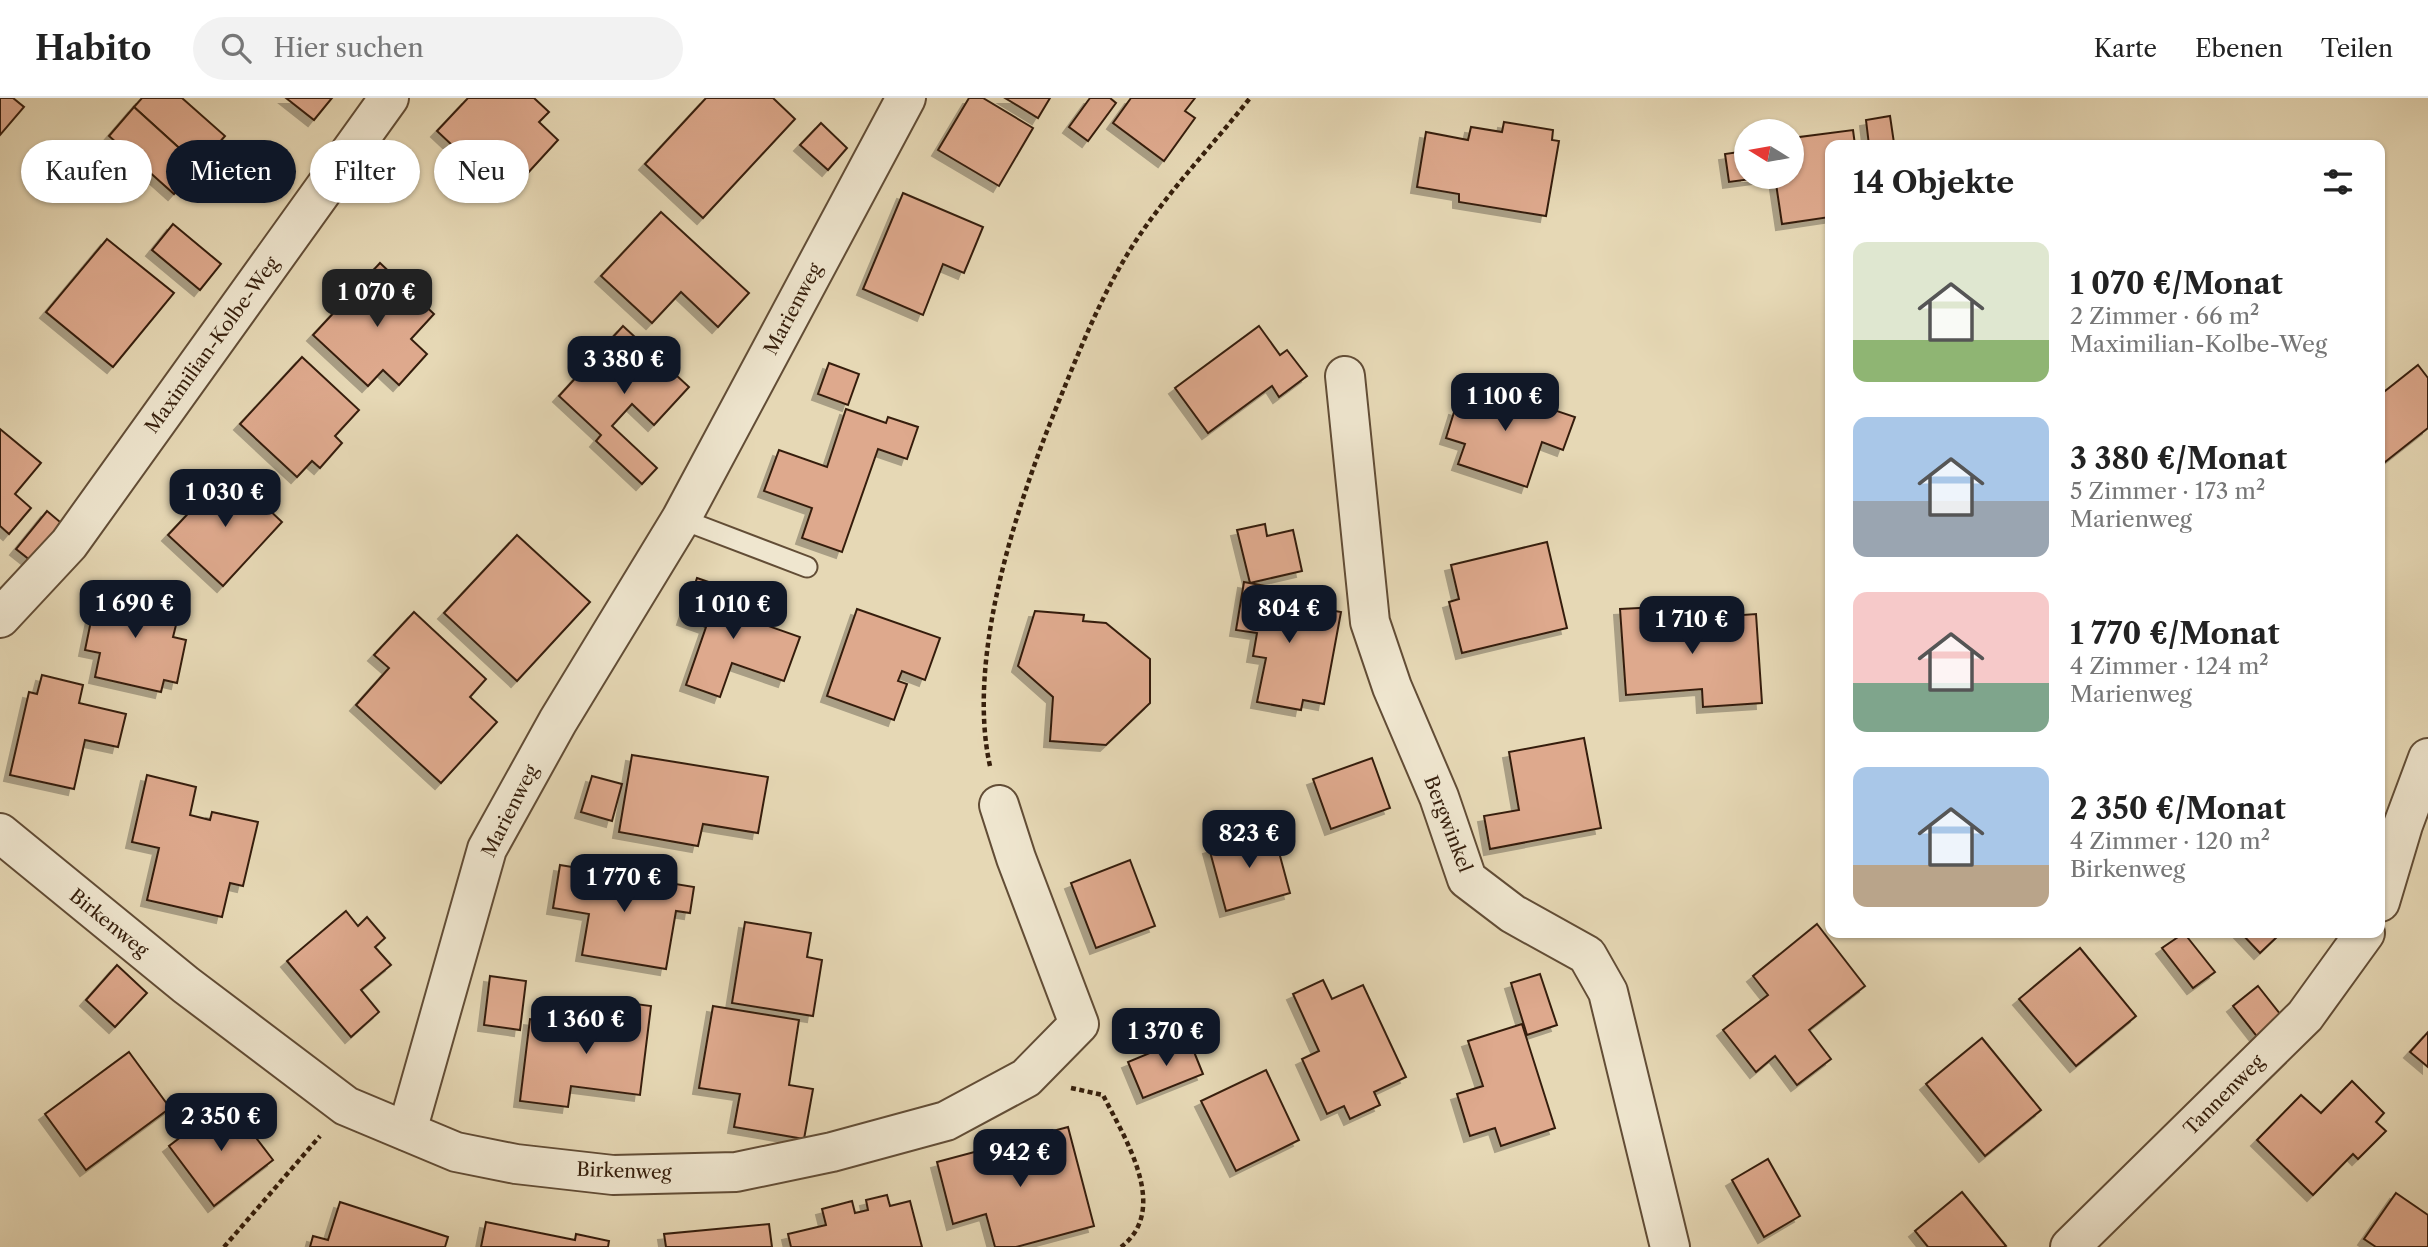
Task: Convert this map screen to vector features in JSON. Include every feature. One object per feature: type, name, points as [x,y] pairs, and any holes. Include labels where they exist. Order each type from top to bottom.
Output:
[{"type":"street","name":"Maximilian-Kolbe-Weg","points":[[0,618],[69,544],[389,98]]},
{"type":"street","name":"Marienweg","points":[[407,1131],[487,849],[558,721],[681,519],[906,98]]},
{"type":"street","name":"Bergwinkel","points":[[1345,376],[1370,622],[1392,687],[1439,797],[1467,879],[1513,914],[1587,955],[1608,992],[1671,1247]]},
{"type":"street","points":[[2385,885],[2403,825],[2428,758]]},
{"type":"street","name":"Birkenweg","points":[[0,833],[175,976],[346,1106],[456,1152],[516,1164],[612,1175],[736,1172],[832,1152],[946,1121],[1026,1079],[1079,1024],[1016,858],[999,805]]},
{"type":"street","name":"Tannenweg","points":[[2070,1247],[2305,1016],[2361,938]]},
{"type":"lane","points":[[681,519],[807,567]]},
{"type":"path","points":[[999,805],[984,740],[988,648],[1003,567],[1030,472],[1095,312],[1146,226],[1250,98]]},
{"type":"path","points":[[1026,1079],[1103,1095],[1142,1174],[1142,1212],[1134,1237],[1121,1247]]},
{"type":"path","points":[[224,1247],[346,1106]]},
{"type":"building","points":[[0,98],[13,98],[24,107],[0,135]]},
{"type":"building","points":[[142,98],[182,98],[225,136],[222,140],[170,140],[134,107]]},
{"type":"building","points":[[286,98],[332,98],[314,120]]},
{"type":"building","points":[[468,98],[534,98],[549,112],[539,122],[558,140],[529,172],[529,140],[447,140],[437,131]]},
{"type":"building","points":[[706,98],[773,98],[795,119],[703,218],[645,164]]},
{"type":"building","points":[[969,98],[983,98],[1033,128],[999,186],[938,150]]},
{"type":"building","points":[[1005,98],[1050,98],[1038,118]]},
{"type":"building","points":[[1090,98],[1110,98],[1116,103],[1088,141],[1069,127]]},
{"type":"building","points":[[1131,98],[1195,98],[1185,111],[1195,118],[1164,161],[1113,123]]},
{"type":"building","points":[[134,107],[170,140],[166,140],[166,187],[152,174],[152,140],[113,140],[109,136]]},
{"type":"building","points":[[1890,116],[1894,140],[1868,140],[1866,120]]},
{"type":"building","points":[[1504,122],[1553,130],[1552,140],[1559,141],[1546,216],[1459,202],[1459,194],[1417,187],[1426,132],[1468,140],[1471,127],[1502,132]]},
{"type":"building","points":[[821,123],[847,148],[828,170],[800,145]]},
{"type":"building","points":[[1853,130],[1854,140],[1825,140],[1825,218],[1782,224],[1777,189],[1804,189],[1804,136]]},
{"type":"building","points":[[1734,153],[1734,181],[1729,182],[1725,154]]},
{"type":"building","points":[[903,193],[983,227],[964,273],[943,264],[923,315],[863,289]]},
{"type":"building","points":[[661,212],[749,293],[718,327],[681,292],[652,323],[601,276]]},
{"type":"building","points":[[173,224],[221,264],[200,290],[152,250]]},
{"type":"building","points":[[107,239],[174,293],[113,367],[46,312]]},
{"type":"building","points":[[380,263],[434,314],[411,339],[427,354],[399,385],[383,370],[368,386],[313,335]]},
{"type":"building","points":[[623,326],[689,387],[654,425],[632,404],[612,426],[657,468],[642,484],[596,441],[601,435],[559,396]]},
{"type":"building","points":[[1259,326],[1280,355],[1287,350],[1307,376],[1279,397],[1272,386],[1208,433],[1175,388]]},
{"type":"building","points":[[302,357],[359,410],[335,436],[342,443],[320,468],[312,461],[297,477],[240,424]]},
{"type":"building","points":[[829,363],[859,374],[848,405],[818,394]]},
{"type":"building","points":[[2418,365],[2428,378],[2428,428],[2385,462],[2385,391]]},
{"type":"building","points":[[1470,382],[1575,417],[1563,450],[1542,442],[1527,487],[1458,464],[1465,444],[1446,438],[1455,409],[1461,411]]},
{"type":"building","points":[[846,409],[886,423],[888,417],[918,427],[907,459],[878,449],[842,552],[802,538],[812,508],[764,491],[779,450],[827,467]]},
{"type":"building","points":[[0,429],[41,463],[15,494],[31,508],[9,534],[0,526]]},
{"type":"building","points":[[228,471],[282,522],[223,586],[168,535]]},
{"type":"building","points":[[47,511],[66,527],[35,564],[16,549]]},
{"type":"building","points":[[1265,524],[1267,536],[1293,530],[1302,571],[1250,583],[1237,530]]},
{"type":"building","points":[[517,535],[590,602],[517,681],[444,613]]},
{"type":"building","points":[[1547,542],[1567,628],[1462,653],[1449,602],[1459,599],[1451,565]]},
{"type":"building","points":[[697,578],[735,591],[728,612],[800,637],[784,681],[732,663],[720,697],[686,685],[706,627],[683,619]]},
{"type":"building","points":[[1244,582],[1297,592],[1295,604],[1341,612],[1324,704],[1303,700],[1301,710],[1257,702],[1266,658],[1253,656],[1257,633],[1236,630]]},
{"type":"building","points":[[98,587],[181,605],[173,637],[186,640],[177,683],[164,680],[161,692],[95,677],[100,653],[85,650]]},
{"type":"building","points":[[1659,607],[1660,621],[1756,614],[1762,703],[1703,707],[1702,689],[1626,695],[1620,609]]},
{"type":"building","points":[[857,609],[940,638],[925,680],[902,671],[898,681],[907,684],[894,720],[827,696]]},
{"type":"building","points":[[1035,611],[1084,615],[1083,621],[1106,623],[1150,659],[1150,703],[1106,745],[1050,741],[1053,697],[1018,666]]},
{"type":"building","points":[[414,612],[486,679],[470,697],[497,722],[441,783],[356,705],[389,668],[374,655]]},
{"type":"building","points":[[42,675],[83,685],[79,703],[126,714],[118,747],[85,740],[74,789],[10,775],[29,692],[37,694]]},
{"type":"building","points":[[1584,738],[1601,828],[1490,849],[1484,816],[1519,810],[1509,752]]},
{"type":"building","points":[[632,755],[768,777],[758,833],[703,824],[698,846],[619,832]]},
{"type":"building","points":[[1372,758],[1390,808],[1331,829],[1313,779]]},
{"type":"building","points":[[147,775],[196,787],[190,815],[210,820],[212,812],[258,822],[243,886],[230,883],[222,917],[147,900],[159,848],[132,842]]},
{"type":"building","points":[[592,776],[622,784],[612,821],[581,812]]},
{"type":"building","points":[[1273,830],[1290,893],[1226,911],[1209,848]]},
{"type":"building","points":[[1130,860],[1155,926],[1096,948],[1071,883]]},
{"type":"building","points":[[560,865],[694,887],[690,913],[676,911],[666,969],[582,955],[589,914],[553,908]]},
{"type":"building","points":[[346,911],[358,926],[367,917],[385,938],[375,947],[391,965],[361,990],[379,1012],[351,1037],[287,961]]},
{"type":"building","points":[[745,922],[811,933],[807,957],[822,960],[813,1016],[732,1003]]},
{"type":"building","points":[[1817,924],[1825,938],[1828,938],[1865,986],[1809,1030],[1831,1059],[1797,1085],[1775,1056],[1756,1072],[1723,1030],[1768,995],[1753,976]]},
{"type":"building","points":[[2177,938],[2188,938],[2215,972],[2193,988],[2162,948]]},
{"type":"building","points":[[2246,938],[2276,938],[2260,953]]},
{"type":"building","points":[[2080,948],[2136,1016],[2076,1066],[2019,999]]},
{"type":"building","points":[[117,965],[147,993],[115,1027],[86,1000]]},
{"type":"building","points":[[1540,974],[1557,1025],[1527,1035],[1511,983]]},
{"type":"building","points":[[490,976],[526,981],[520,1030],[484,1025]]},
{"type":"building","points":[[1323,980],[1332,999],[1363,985],[1406,1077],[1374,1092],[1380,1105],[1350,1119],[1344,1106],[1327,1114],[1302,1059],[1319,1051],[1293,994]]},
{"type":"building","points":[[2258,986],[2288,1024],[2263,1044],[2233,1006]]},
{"type":"building","points":[[605,1000],[651,1006],[640,1095],[571,1086],[568,1107],[520,1101],[530,1019],[586,1026],[585,1036],[599,1038]]},
{"type":"building","points":[[713,1006],[799,1020],[789,1085],[813,1089],[804,1139],[734,1127],[740,1094],[699,1088]]},
{"type":"building","points":[[1522,1024],[1555,1128],[1501,1146],[1495,1128],[1470,1136],[1457,1094],[1483,1086],[1468,1041]]},
{"type":"building","points":[[2428,1032],[2428,1067],[2410,1052]]},
{"type":"building","points":[[1188,1037],[1203,1074],[1143,1098],[1128,1062]]},
{"type":"building","points":[[1982,1038],[2041,1110],[1985,1156],[1926,1084]]},
{"type":"building","points":[[129,1052],[170,1108],[86,1170],[45,1114]]},
{"type":"building","points":[[1266,1070],[1299,1140],[1236,1171],[1201,1101]]},
{"type":"building","points":[[2352,1081],[2384,1113],[2376,1122],[2386,1131],[2358,1159],[2353,1154],[2313,1195],[2257,1140],[2301,1095],[2321,1113]]},
{"type":"building","points":[[228,1101],[273,1160],[214,1206],[169,1146]]},
{"type":"building","points":[[1068,1127],[1094,1226],[1016,1247],[995,1247],[986,1214],[953,1224],[937,1162]]},
{"type":"building","points":[[1768,1159],[1800,1216],[1764,1237],[1732,1180]]},
{"type":"building","points":[[1962,1192],[2006,1246],[1928,1247],[1915,1231]]},
{"type":"building","points":[[2396,1193],[2428,1215],[2428,1247],[2376,1247],[2364,1239]]},
{"type":"building","points":[[887,1195],[890,1206],[910,1201],[922,1247],[791,1247],[788,1234],[826,1225],[822,1209],[852,1201],[855,1213],[868,1210],[866,1200]]},
{"type":"building","points":[[340,1202],[448,1237],[445,1247],[310,1247],[313,1236],[328,1240]]},
{"type":"building","points":[[486,1222],[575,1240],[576,1234],[609,1241],[608,1247],[481,1247]]},
{"type":"building","points":[[769,1224],[772,1247],[666,1247],[664,1234]]}]
